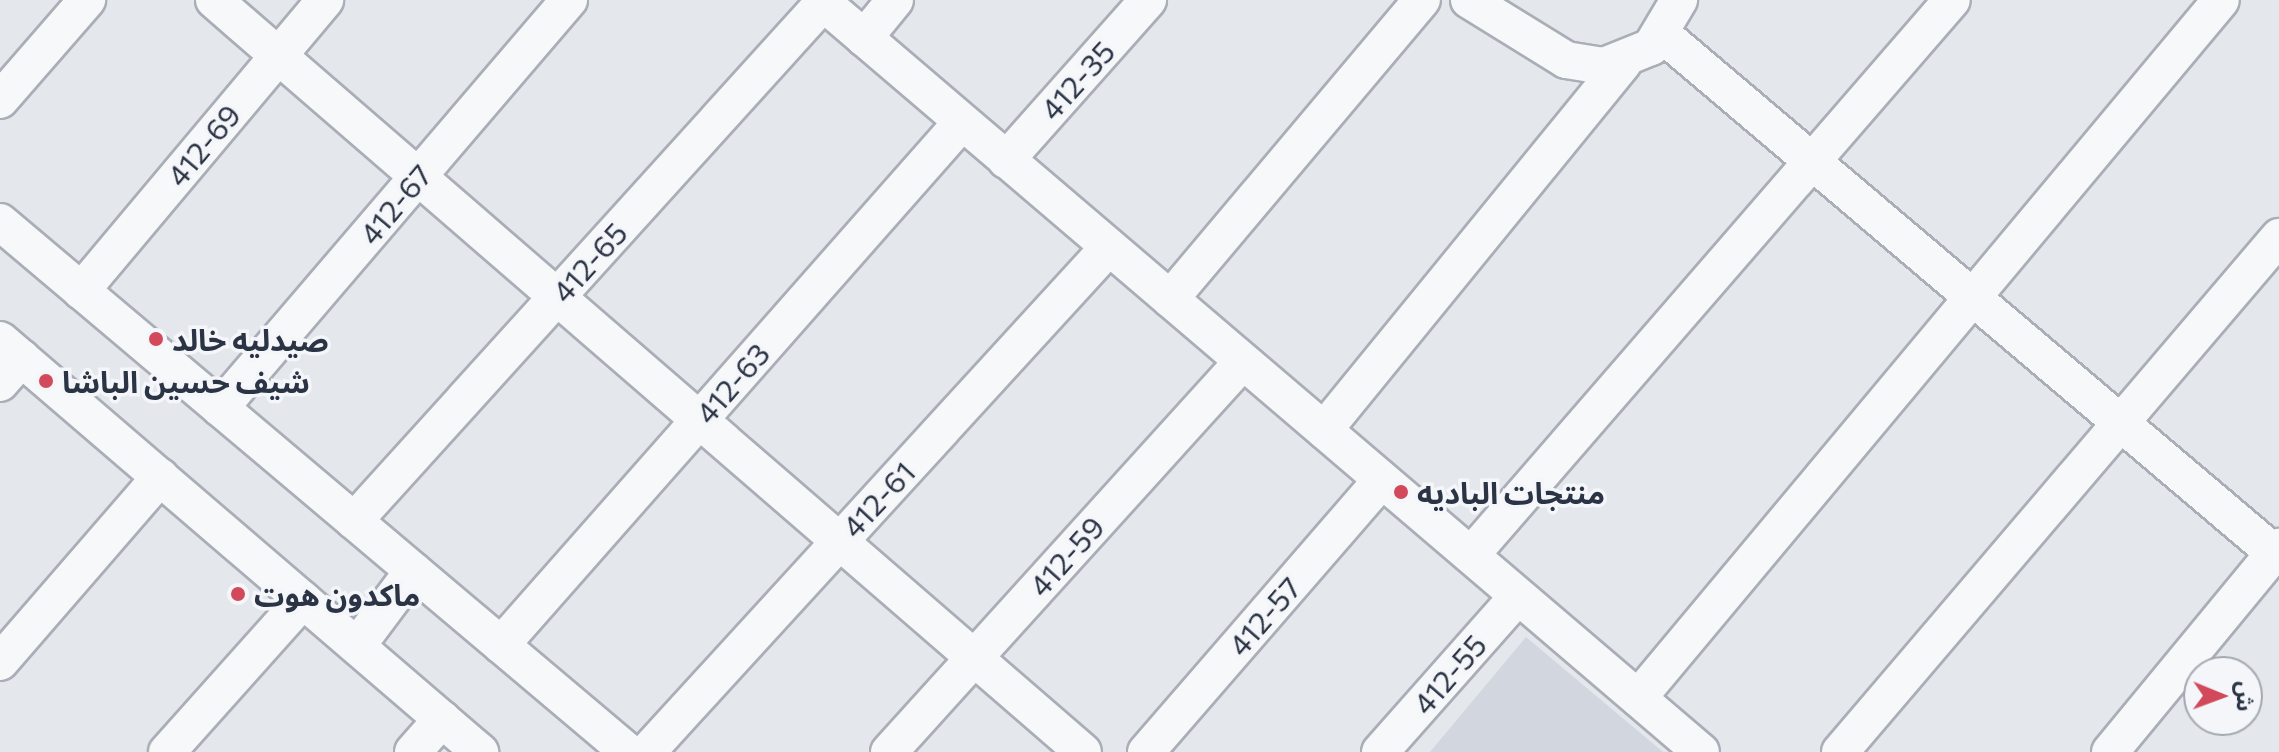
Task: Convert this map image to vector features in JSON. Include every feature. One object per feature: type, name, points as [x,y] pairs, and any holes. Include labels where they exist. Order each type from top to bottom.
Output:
[{"type":"street","points":[[0,100],[87,0]]},
{"type":"street","points":[[214,0],[1083,752]]},
{"type":"street","name":"412-69","points":[[81,291],[325,0]]},
{"type":"street","name":"412-67","points":[[220,408],[569,0]]},
{"type":"street","points":[[864,38],[895,0]]},
{"type":"street","name":"412-35","points":[[1006,160],[1148,0]]},
{"type":"street","points":[[1170,299],[1422,0]]},
{"type":"street","points":[[1469,0],[1566,60],[1623,63]]},
{"type":"street","points":[[1324,430],[1623,63],[1663,35],[1679,0]]},
{"type":"street","points":[[1471,555],[1952,0]]},
{"type":"street","points":[[1638,698],[1972,294],[2221,0]]},
{"type":"street","points":[[822,2],[1701,752]]},
{"type":"street","name":"412-65","points":[[354,521],[822,2]]},
{"type":"street","points":[[1663,35],[1813,158],[2277,552],[2110,752]]},
{"type":"street","name":"412-63","points":[[501,645],[962,122]]},
{"type":"street","points":[[0,222],[628,752]]},
{"type":"street","points":[[1840,752],[2279,237]]},
{"type":"street","name":"412-61","points":[[647,752],[1109,247]]},
{"type":"street","points":[[7,360],[160,477],[480,752]]},
{"type":"street","name":"412-59","points":[[889,752],[1243,361]]},
{"type":"street","points":[[0,662],[160,477]]},
{"type":"street","name":"412-57","points":[[1146,752],[1382,480]]},
{"type":"street","points":[[357,646],[413,571]]},
{"type":"street","name":"412-55","points":[[1380,752],[1518,596]]},
{"type":"street","points":[[167,752],[303,600]]},
{"type":"street","points":[[413,752],[442,719]]},
{"type":"shaded area","points":[[1526,637],[1663,752],[1430,752]]},
{"type":"place","name":"صيدليه خالد","points":[[156,339]]},
{"type":"place","name":"شيف حسين الباشا","points":[[46,381]]},
{"type":"place","name":"منتجات الباديه","points":[[1401,492]]},
{"type":"place","name":"ماكدون هوت","points":[[238,594]]}]
